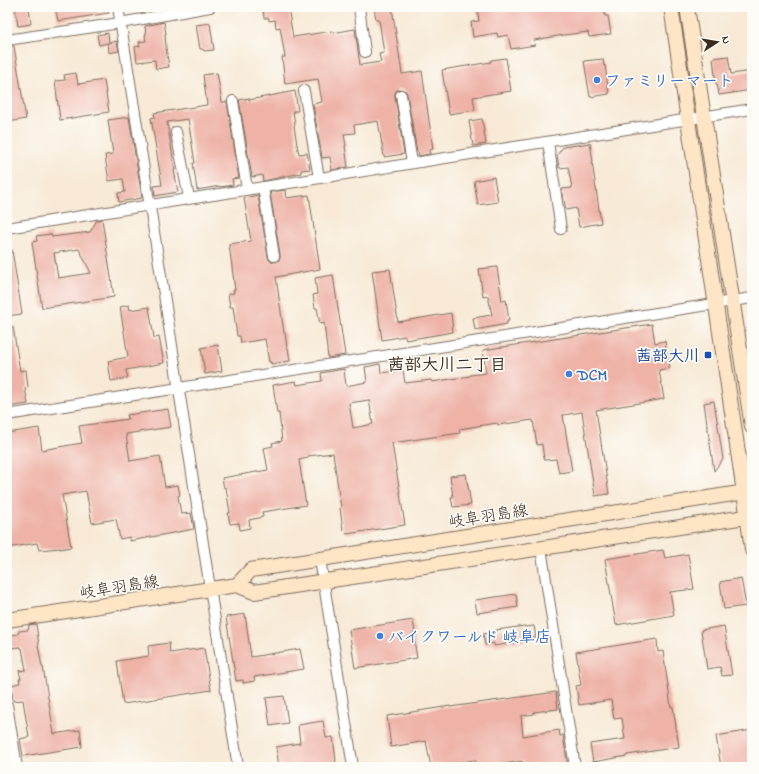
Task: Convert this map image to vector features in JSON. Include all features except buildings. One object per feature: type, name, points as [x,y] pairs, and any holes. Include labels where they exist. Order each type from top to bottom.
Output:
[{"type":"main road","points":[[671,7],[716,303],[748,492],[752,550]]},
{"type":"main road","points":[[687,7],[752,427]]},
{"type":"main road","name":"岐阜羽島線","points":[[7,620],[237,585],[251,570],[748,492]]},
{"type":"main road","points":[[237,585],[254,592],[750,516]]},
{"type":"street","points":[[118,7],[238,767]]},
{"type":"street","points":[[7,40],[120,23],[210,7]]},
{"type":"street","points":[[359,7],[365,52]]},
{"type":"street","points":[[304,91],[319,178]]},
{"type":"street","points":[[401,95],[412,163]]},
{"type":"street","points":[[233,101],[247,189]]},
{"type":"street","points":[[7,228],[752,109]]},
{"type":"street","points":[[176,132],[189,198]]},
{"type":"street","points":[[548,142],[561,229]]},
{"type":"street","points":[[263,187],[274,256]]},
{"type":"street","points":[[7,415],[752,298]]},
{"type":"street","points":[[541,548],[576,767]]},
{"type":"street","points":[[320,559],[353,767]]},
{"type":"street","points":[[7,706],[17,767]]},
{"type":"place","name":"ファミリーマート","points":[[597,80]]},
{"type":"place","name":"茜部大川","points":[[708,355]]},
{"type":"place","name":"DCM","points":[[569,374]]},
{"type":"place","name":"バイクワールド 岐阜店","points":[[380,636]]},
{"type":"district","name":"茜部大川二丁目","points":[[447,364]]}]
